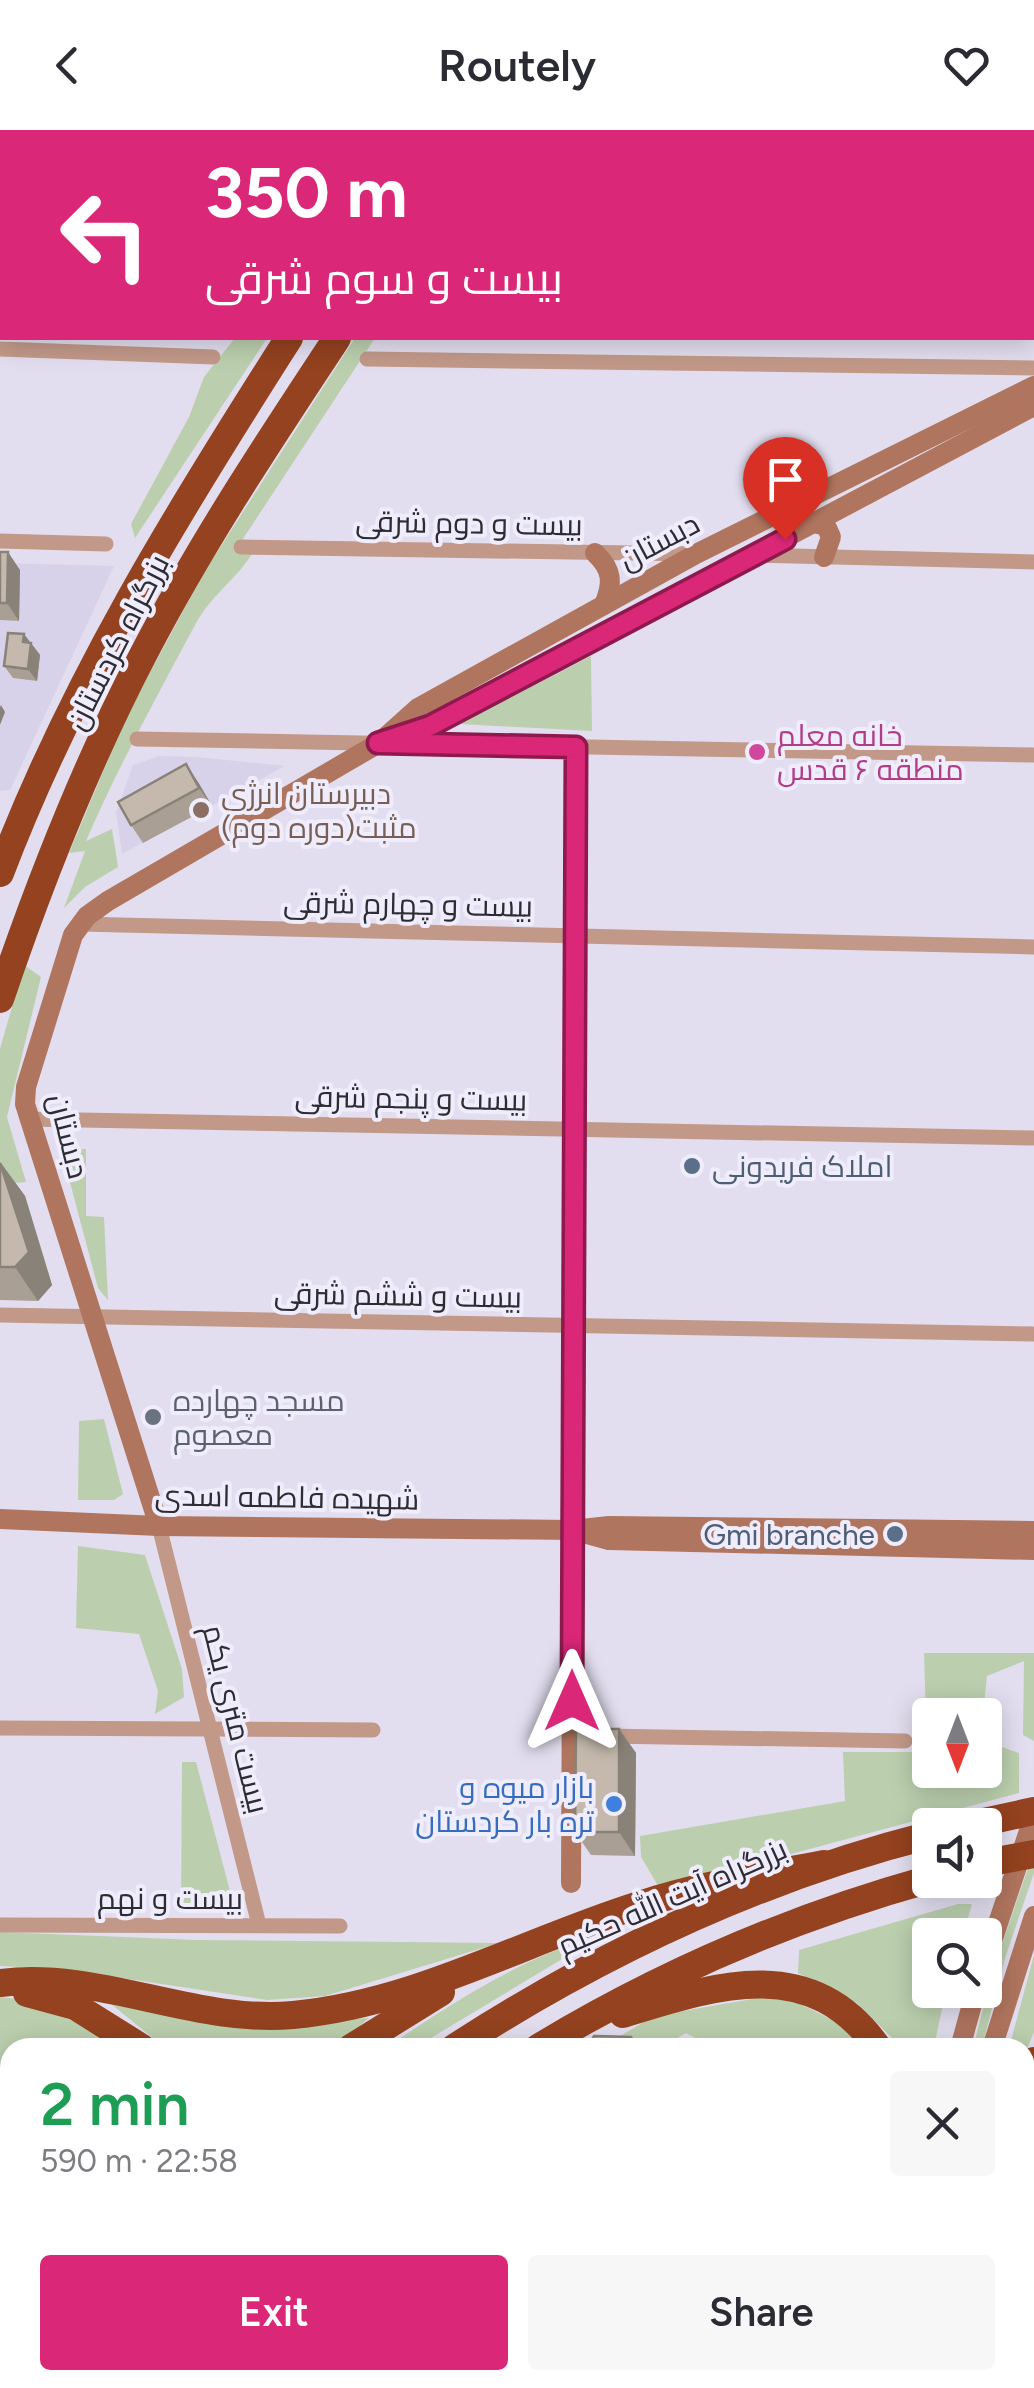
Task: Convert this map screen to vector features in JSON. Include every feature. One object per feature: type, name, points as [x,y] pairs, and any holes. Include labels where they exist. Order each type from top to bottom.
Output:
[{"type":"highway","name":"بزرگراه کردستان","points":[[0,873],[38,776],[139,577],[288,340]]},
{"type":"highway","name":"بزرگراه کردستان","points":[[0,999],[60,834],[142,656],[204,546],[336,340]]},
{"type":"highway","name":"بزرگراه آیت الله حکیم","points":[[471,2038],[614,1953],[824,1864],[912,1840]]},
{"type":"highway","points":[[1002,1857],[1029,1847]]},
{"type":"highway","points":[[0,1986],[65,1982],[214,2010],[290,2016],[378,1999],[639,1904],[824,1864]]},
{"type":"highway","points":[[557,2038],[719,1950],[812,1914],[912,1883]]},
{"type":"highway","points":[[366,2038],[513,1952]]},
{"type":"highway","points":[[563,2038],[692,1995],[757,1983],[789,1984],[834,2002],[854,2017],[870,2038]]},
{"type":"highway","points":[[0,1986],[75,2006],[126,2038]]},
{"type":"street","points":[[0,349],[212,357]]},
{"type":"street","points":[[366,360],[1034,368]]},
{"type":"street","name":"دبستان","points":[[159,1526],[27,1118],[26,1088],[61,966],[80,924],[108,901],[378,743],[418,708],[696,554],[1034,386]]},
{"type":"street","name":"دبستان","points":[[378,743],[430,726],[1034,406]]},
{"type":"street","points":[[815,523],[826,526],[832,537],[824,557]]},
{"type":"street","points":[[0,541],[106,544]]},
{"type":"street","name":"بیست و دوم شرقی","points":[[240,547],[696,554]]},
{"type":"street","points":[[595,552],[610,570],[604,605]]},
{"type":"street","points":[[696,554],[1034,562]]},
{"type":"street","points":[[137,739],[1034,755]]},
{"type":"street","points":[[571,1883],[576,747]]},
{"type":"street","name":"بیست و چهارم شرقی","points":[[80,924],[1034,947]]},
{"type":"street","name":"بیست و پنجم شرقی","points":[[27,1118],[1034,1138]]},
{"type":"street","name":"بیست و ششم شرقی","points":[[0,1316],[1034,1334]]},
{"type":"street","name":"شهیده فاطمه اسدی","points":[[0,1519],[159,1526],[572,1530],[610,1526],[1030,1540]]},
{"type":"street","name":"بیست متری یکم","points":[[159,1526],[259,1926]]},
{"type":"street","points":[[0,1728],[373,1730]]},
{"type":"street","points":[[572,1735],[905,1741]]},
{"type":"street","points":[[1002,1918],[1029,1847],[1026,1814]]},
{"type":"street","points":[[995,2038],[1034,1916]]},
{"type":"street","name":"بیست و نهم","points":[[0,1925],[340,1926]]},
{"type":"street","points":[[963,2038],[971,2008]]},
{"type":"shaded area","points":[[0,563],[114,566],[10,790],[0,791]]},
{"type":"shaded area","points":[[159,756],[285,766],[122,854],[116,812],[133,765]]},
{"type":"green space","points":[[233,340],[266,340],[135,538],[131,524],[189,417],[204,377]]},
{"type":"green space","points":[[354,340],[374,340],[235,551],[252,554],[195,625],[98,813],[86,841],[112,829],[118,867],[85,887],[64,908],[85,851],[69,853],[125,719],[203,574]]},
{"type":"green space","points":[[591,656],[592,731],[460,724]]},
{"type":"green space","points":[[24,965],[41,977],[7,1117],[26,1182],[0,1184],[0,1049]]},
{"type":"green space","points":[[70,1149],[86,1149],[86,1216],[104,1217],[108,1300],[98,1288],[67,1171],[65,1154]]},
{"type":"green space","points":[[104,1419],[123,1494],[114,1500],[78,1500],[79,1421]]},
{"type":"green space","points":[[78,1546],[145,1555],[182,1669],[184,1697],[155,1714],[158,1691],[139,1634],[76,1628]]},
{"type":"green space","points":[[924,1653],[1034,1653],[1034,1741],[1023,1735],[1024,1661],[987,1676],[985,1698],[925,1698]]},
{"type":"green space","points":[[1002,1747],[1019,1753],[1019,1793],[963,1808],[912,1808],[912,1822],[660,1889],[641,1857],[640,1836],[845,1801],[843,1752],[912,1752],[912,1788],[1002,1788]]},
{"type":"green space","points":[[182,1762],[196,1762],[235,1910],[181,1912]]},
{"type":"green space","points":[[1034,1851],[1034,1873],[1002,1970],[1002,1944]]},
{"type":"green space","points":[[958,1904],[972,1904],[968,1918],[912,1918],[912,2008],[942,2008],[936,2038],[892,2038],[857,2003],[798,1973],[799,1950]]},
{"type":"green space","points":[[0,1932],[197,1940],[499,1943],[325,1996],[267,2000],[62,1969],[0,1966]]},
{"type":"green space","points":[[602,1935],[431,2038],[401,2038],[517,1968]]},
{"type":"green space","points":[[1034,1955],[1034,2032],[1032,2038],[1012,2038]]},
{"type":"green space","points":[[781,1994],[846,2027],[855,2038],[695,2038],[686,2033],[677,2038],[617,2038],[654,2016]]},
{"type":"green space","points":[[100,1995],[257,2024],[369,2018],[346,2038],[153,2038]]},
{"type":"green space","points":[[0,1997],[42,2002],[106,2038],[0,2038]]},
{"type":"green space","points":[[983,2008],[992,2008],[984,2038],[976,2038]]},
{"type":"building","points":[[0,552],[8,552],[7,603],[0,603]]},
{"type":"building","points":[[8,633],[24,634],[23,642],[31,643],[28,669],[4,666]]},
{"type":"building","points":[[186,764],[199,788],[131,825],[118,802]]},
{"type":"building","points":[[0,1163],[29,1252],[15,1267],[0,1267]]},
{"type":"building","points":[[576,1729],[619,1729],[619,1832],[575,1832]]},
{"type":"place","name":"خانه معلم منطقه ۶ قدس","points":[[757,752]]},
{"type":"place","name":"دبیرستان انرژی مثبت(دوره دوم)","points":[[201,810]]},
{"type":"place","name":"املاک فریدونی","points":[[692,1166]]},
{"type":"place","name":"مسجد چهارده معصوم","points":[[153,1417]]},
{"type":"place","name":"Gmi branche","points":[[895,1534]]},
{"type":"place","name":"بازار میوه و تره بار کردستان","points":[[614,1804]]},
{"type":"route","points":[[572,1701],[576,747],[378,743],[430,726],[785,539]]}]
